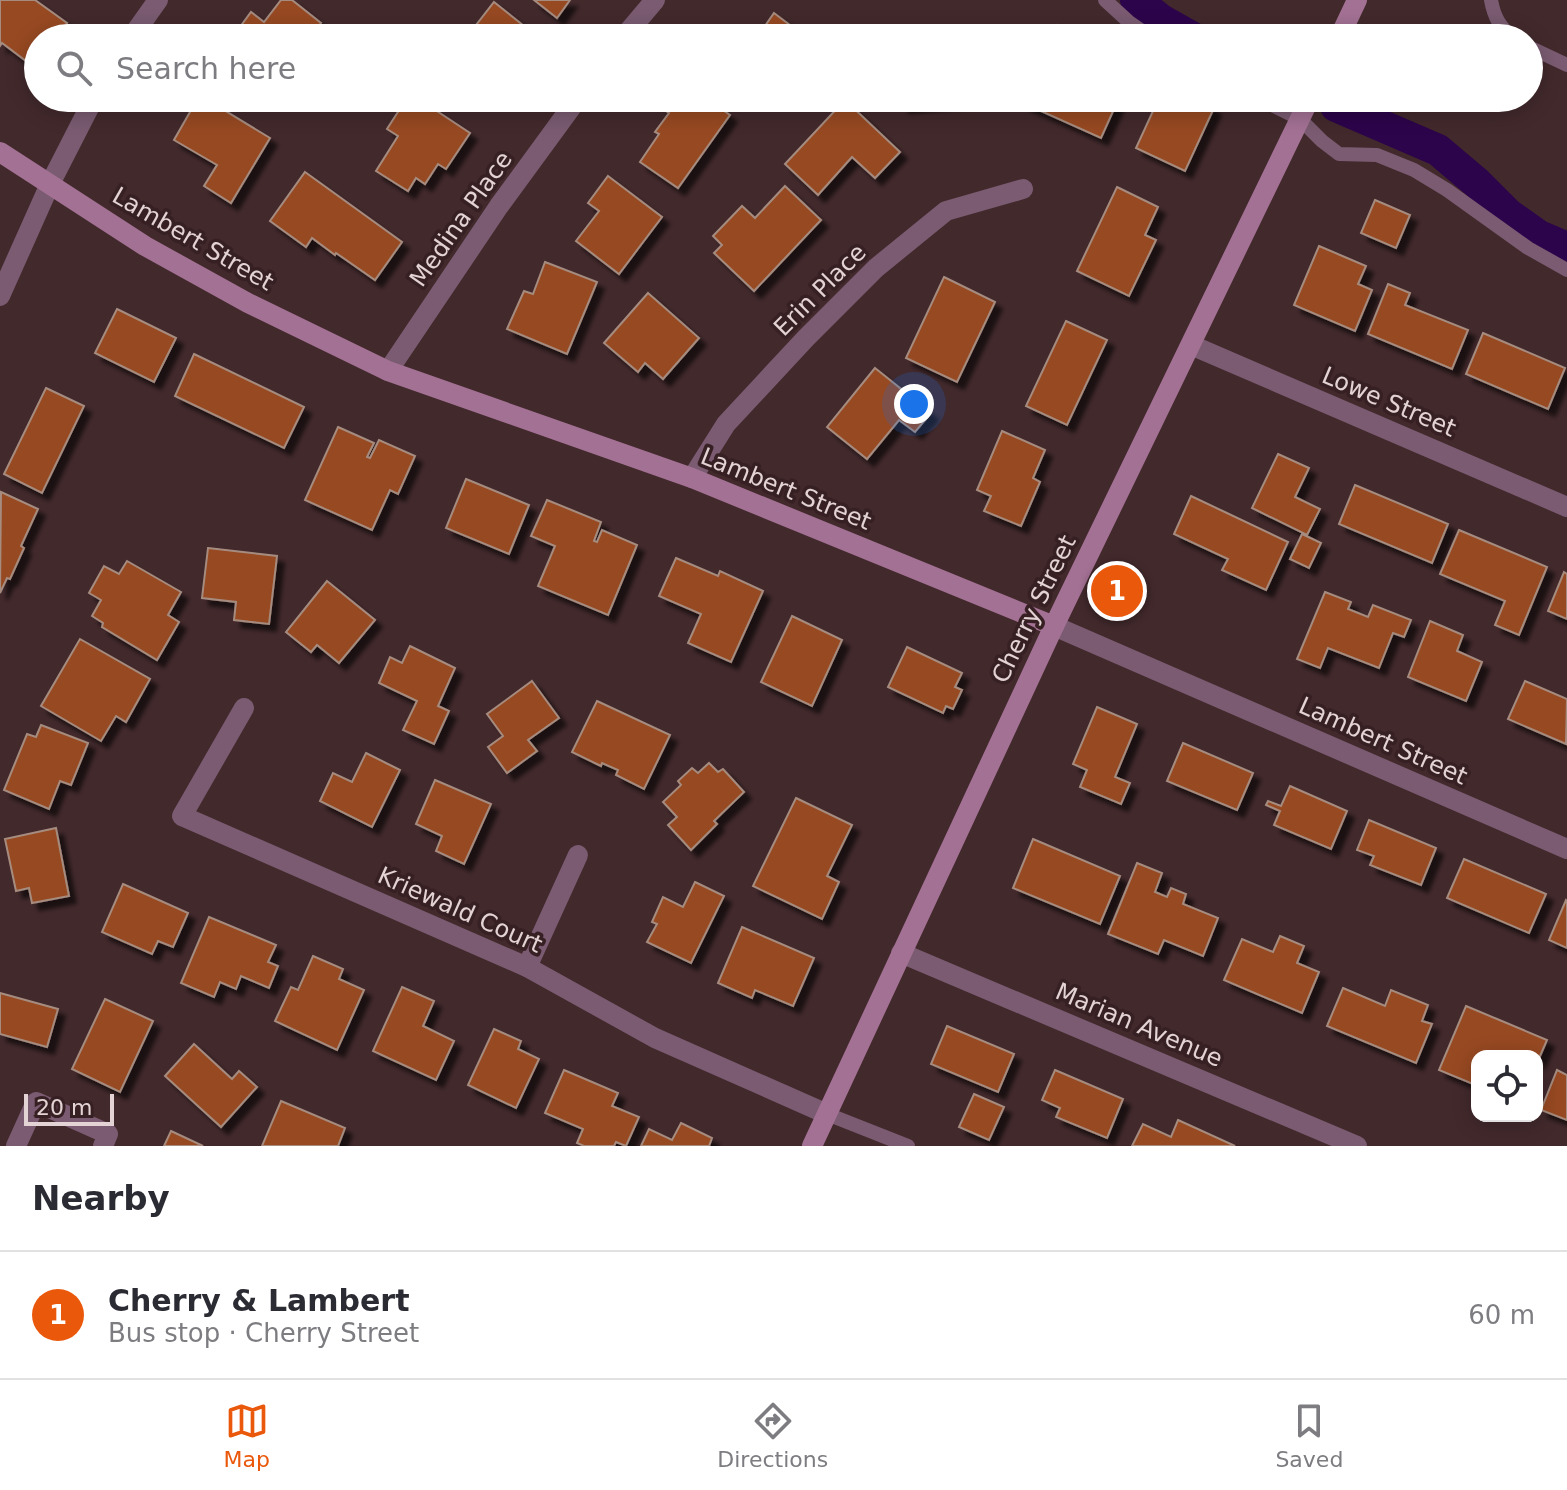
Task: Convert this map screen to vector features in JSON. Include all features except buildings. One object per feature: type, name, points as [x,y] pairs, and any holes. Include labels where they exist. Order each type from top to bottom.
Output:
[{"type":"main road","points":[[1346,24],[1357,0]]},
{"type":"main road","name":"Cherry Street","points":[[812,1146],[1054,626],[1303,112]]},
{"type":"main road","name":"Lambert Street","points":[[0,152],[145,246],[248,303],[388,371],[692,478],[1054,626]]},
{"type":"street","points":[[141,24],[158,0]]},
{"type":"street","points":[[635,24],[655,0]]},
{"type":"street","points":[[0,296],[50,184],[87,112]]},
{"type":"street","name":"Medina Place","points":[[388,371],[499,206],[568,112]]},
{"type":"street","name":"Erin Place","points":[[692,478],[726,424],[876,268],[946,211],[1023,189]]},
{"type":"street","name":"Lowe Street","points":[[1191,345],[1567,507]]},
{"type":"street","name":"Lambert Street","points":[[1054,626],[1567,849]]},
{"type":"street","name":"Kriewald Court","points":[[244,708],[182,816],[527,967],[655,1038],[827,1114]]},
{"type":"street","points":[[527,967],[578,855]]},
{"type":"street","name":"Marian Avenue","points":[[901,953],[1357,1146]]},
{"type":"street","points":[[16,1146],[36,1102],[108,1134],[103,1146]]},
{"type":"lane","points":[[1105,0],[1132,24]]},
{"type":"lane","points":[[1491,0],[1495,19],[1499,24]]},
{"type":"lane","points":[[1543,54],[1567,65]]},
{"type":"lane","points":[[1286,112],[1300,119],[1339,154],[1377,155],[1414,170],[1528,248],[1567,270]]},
{"type":"lane","points":[[827,1114],[908,1146]]},
{"type":"waterway","points":[[1136,0],[1168,24]]},
{"type":"waterway","points":[[1350,112],[1438,150],[1508,214],[1539,236],[1567,248]]},
{"type":"place","name":"Cherry & Lambert","points":[[1117,591]]}]
